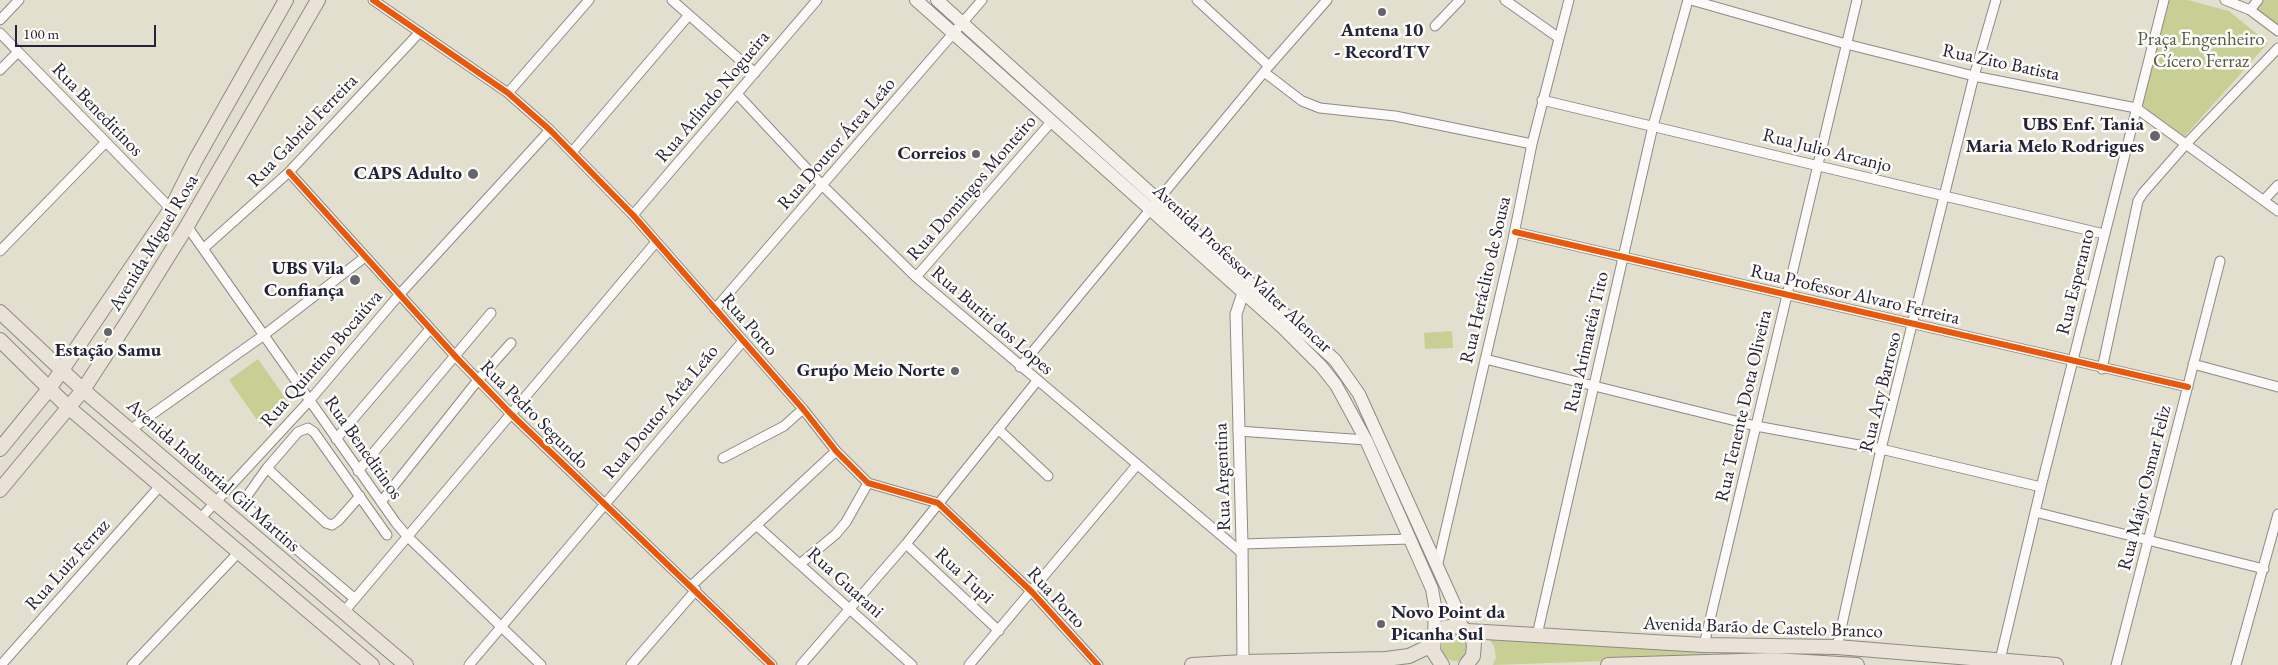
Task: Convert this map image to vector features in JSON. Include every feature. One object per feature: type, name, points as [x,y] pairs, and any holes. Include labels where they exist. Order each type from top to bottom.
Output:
[{"type":"main road","name":"Avenida Miguel Rosa","points":[[0,449],[62,371],[171,209],[195,161],[286,0]]},
{"type":"main road","name":"Avenida Miguel Rosa","points":[[0,490],[82,390],[132,316],[187,226],[318,0]]},
{"type":"main road","name":"Avenida Professor Valter Alencar","points":[[916,0],[1151,211],[1226,268]]},
{"type":"main road","name":"Avenida Professor Valter Alencar","points":[[937,0],[1160,200],[1326,372],[1353,412],[1432,589],[1435,606],[1433,641]]},
{"type":"main road","name":"Avenida Professor Valter Alencar","points":[[1247,288],[1318,342],[1349,377],[1359,394],[1465,629]]},
{"type":"main road","name":"Avenida Industrial Gil Martins","points":[[0,312],[82,390],[406,665]]},
{"type":"main road","points":[[0,340],[68,407],[372,665]]},
{"type":"main road","name":"Avenida Barão de Castelo Branco","points":[[1433,641],[1444,628],[1456,626],[1465,629],[1537,635],[1704,645],[1837,647],[2056,665]]},
{"type":"main road","points":[[1465,629],[1472,636],[1475,649],[1473,656],[1466,665]]},
{"type":"main road","points":[[1192,665],[1386,659],[1409,656],[1433,641],[1434,657],[1442,665]]},
{"type":"main road","name":"Avenida Barão de Castelo Branco","points":[[1608,665],[1741,663],[1857,665]]},
{"type":"street","points":[[0,20],[18,0]]},
{"type":"street","name":"Rua Porto","points":[[373,0],[383,3],[420,32],[508,94],[550,130],[633,215],[803,409],[836,451],[868,482],[938,503],[1032,592],[1098,665]]},
{"type":"street","points":[[508,94],[589,0]]},
{"type":"street","points":[[672,0],[755,73]]},
{"type":"street","name":"Rua Arlindo Nogueira","points":[[633,215],[738,95],[816,0]]},
{"type":"street","name":"Rua Doutor Área Leão","points":[[715,309],[982,0]]},
{"type":"street","points":[[1197,0],[1292,94],[1310,105],[1395,116],[1532,144]]},
{"type":"street","points":[[1020,367],[1267,69],[1327,0]]},
{"type":"street","points":[[1435,26],[1460,0]]},
{"type":"street","points":[[1505,0],[1559,38]]},
{"type":"street","name":"Rua Heráclito de Sousa","points":[[1437,568],[1515,232],[1542,100],[1569,0]]},
{"type":"street","name":"Rua Zito Batista","points":[[1690,0],[1846,44],[1974,76],[2136,108],[2278,211]]},
{"type":"street","name":"Rua Arimatéia Tito","points":[[1537,635],[1653,126],[1690,0]]},
{"type":"street","name":"Rua Tenente Dota Oliveira","points":[[1704,645],[1857,0]]},
{"type":"street","name":"Rua Ary Barroso","points":[[1837,647],[1881,449],[1914,323],[1974,76],[1996,0]]},
{"type":"street","name":"Rua Esperanto","points":[[2000,660],[2041,487],[2164,0]]},
{"type":"street","points":[[2225,0],[2250,10],[2278,31]]},
{"type":"street","points":[[2250,10],[2258,0]]},
{"type":"street","points":[[572,152],[689,16]]},
{"type":"street","name":"Rua Gabriel Ferreira","points":[[204,248],[289,172],[420,32]]},
{"type":"street","name":"Rua Beneditinos","points":[[0,33],[171,209]]},
{"type":"street","points":[[2102,369],[2136,206],[2143,193],[2186,144],[2278,48]]},
{"type":"street","points":[[0,70],[18,52]]},
{"type":"street","name":"Rua Buriti dos Lopes","points":[[738,95],[823,186],[916,277],[1137,465],[1242,549]]},
{"type":"street","name":"Rua Julio Arcanjo","points":[[1542,100],[2104,234]]},
{"type":"street","name":"Rua Domingos Monteiro","points":[[916,277],[1052,121]]},
{"type":"street","name":"Rua Quintino Bocaiúva","points":[[199,520],[310,400],[399,295],[550,130]]},
{"type":"street","points":[[0,251],[105,143]]},
{"type":"street","name":"Rua Pedro Segundo","points":[[289,172],[430,329],[512,415],[772,665]]},
{"type":"street","points":[[2264,200],[2278,186]]},
{"type":"street","name":"Rua Beneditinos","points":[[187,226],[358,471],[408,537],[541,665]]},
{"type":"street","name":"Rua Professor Alvaro Ferreira","points":[[1515,232],[2188,388]]},
{"type":"street","points":[[343,613],[656,242]]},
{"type":"street","points":[[130,430],[264,335],[365,257]]},
{"type":"street","name":"Rua Major Osmar Feliz","points":[[2116,665],[2220,261]]},
{"type":"street","name":"Rua Argentina","points":[[1243,662],[1236,314],[1247,288]]},
{"type":"street","points":[[358,471],[456,357],[491,313]]},
{"type":"street","points":[[336,439],[430,329]]},
{"type":"street","name":"Rua Doutor Arêa Leão","points":[[469,665],[743,341]]},
{"type":"street","points":[[381,502],[478,380],[511,343]]},
{"type":"street","points":[[1485,360],[1756,426],[1881,449],[2041,487]]},
{"type":"street","points":[[2193,364],[2278,386]]},
{"type":"street","points":[[801,665],[906,544],[1037,381]]},
{"type":"street","points":[[723,458],[784,426],[803,409]]},
{"type":"street","points":[[355,599],[248,508],[245,501],[247,496],[267,468],[298,432],[308,428],[314,432],[387,536]]},
{"type":"street","points":[[998,428],[1048,476]]},
{"type":"street","points":[[1238,432],[1366,440]]},
{"type":"street","points":[[631,665],[694,588],[756,525],[836,451]]},
{"type":"street","points":[[969,665],[1137,465]]},
{"type":"street","points":[[267,468],[326,523],[332,525],[338,521],[360,496]]},
{"type":"street","points":[[800,564],[836,534],[846,522],[868,482]]},
{"type":"street","name":"Rua Luiz Ferraz","points":[[1,665],[160,486]]},
{"type":"street","points":[[2035,512],[2264,570]]},
{"type":"street","points":[[2236,665],[2264,570],[2278,514]]},
{"type":"street","name":"Rua Guarani","points":[[756,525],[912,665]]},
{"type":"street","points":[[1242,549],[1410,539]]},
{"type":"street","name":"Rua Tupi","points":[[906,544],[999,631]]},
{"type":"street","points":[[132,665],[239,552]]},
{"type":"green space","name":"Praça Engenheiro Cícero Ferraz","points":[[2168,0],[2187,0],[2229,11],[2268,43],[2184,137],[2140,104]]},
{"type":"green space","points":[[2261,0],[2278,0],[2278,30],[2253,9]]},
{"type":"green space","points":[[1452,331],[1453,348],[1425,349],[1424,333]]},
{"type":"green space","points":[[258,359],[289,403],[260,424],[229,380]]},
{"type":"green space","points":[[1455,635],[1464,639],[1468,648],[1464,657],[1455,661],[1446,657],[1442,648],[1446,639]]},
{"type":"green space","points":[[1489,639],[1703,652],[1718,657],[1493,665],[1496,657],[1494,646]]},
{"type":"cycle path","points":[[373,0],[508,93],[550,130],[633,215],[803,409],[836,451],[868,483],[938,503],[1032,592],[1098,665]]},
{"type":"cycle path","points":[[289,172],[456,357],[512,415],[772,665]]},
{"type":"cycle path","points":[[1515,232],[2188,387]]},
{"type":"place","name":"Antena 10 - RecordTV","points":[[1382,12]]},
{"type":"place","name":"UBS Enf. Tania Maria Melo Rodrigues","points":[[2155,136]]},
{"type":"place","name":"Correios","points":[[976,154]]},
{"type":"place","name":"CAPS Adulto","points":[[473,174]]},
{"type":"place","name":"UBS Vila Confiança","points":[[355,280]]},
{"type":"place","name":"Estação Samu","points":[[108,332]]},
{"type":"place","name":"Gruṕo Meio Norte","points":[[955,371]]},
{"type":"place","name":"Novo Point da Picanha Sul","points":[[1381,624]]}]
